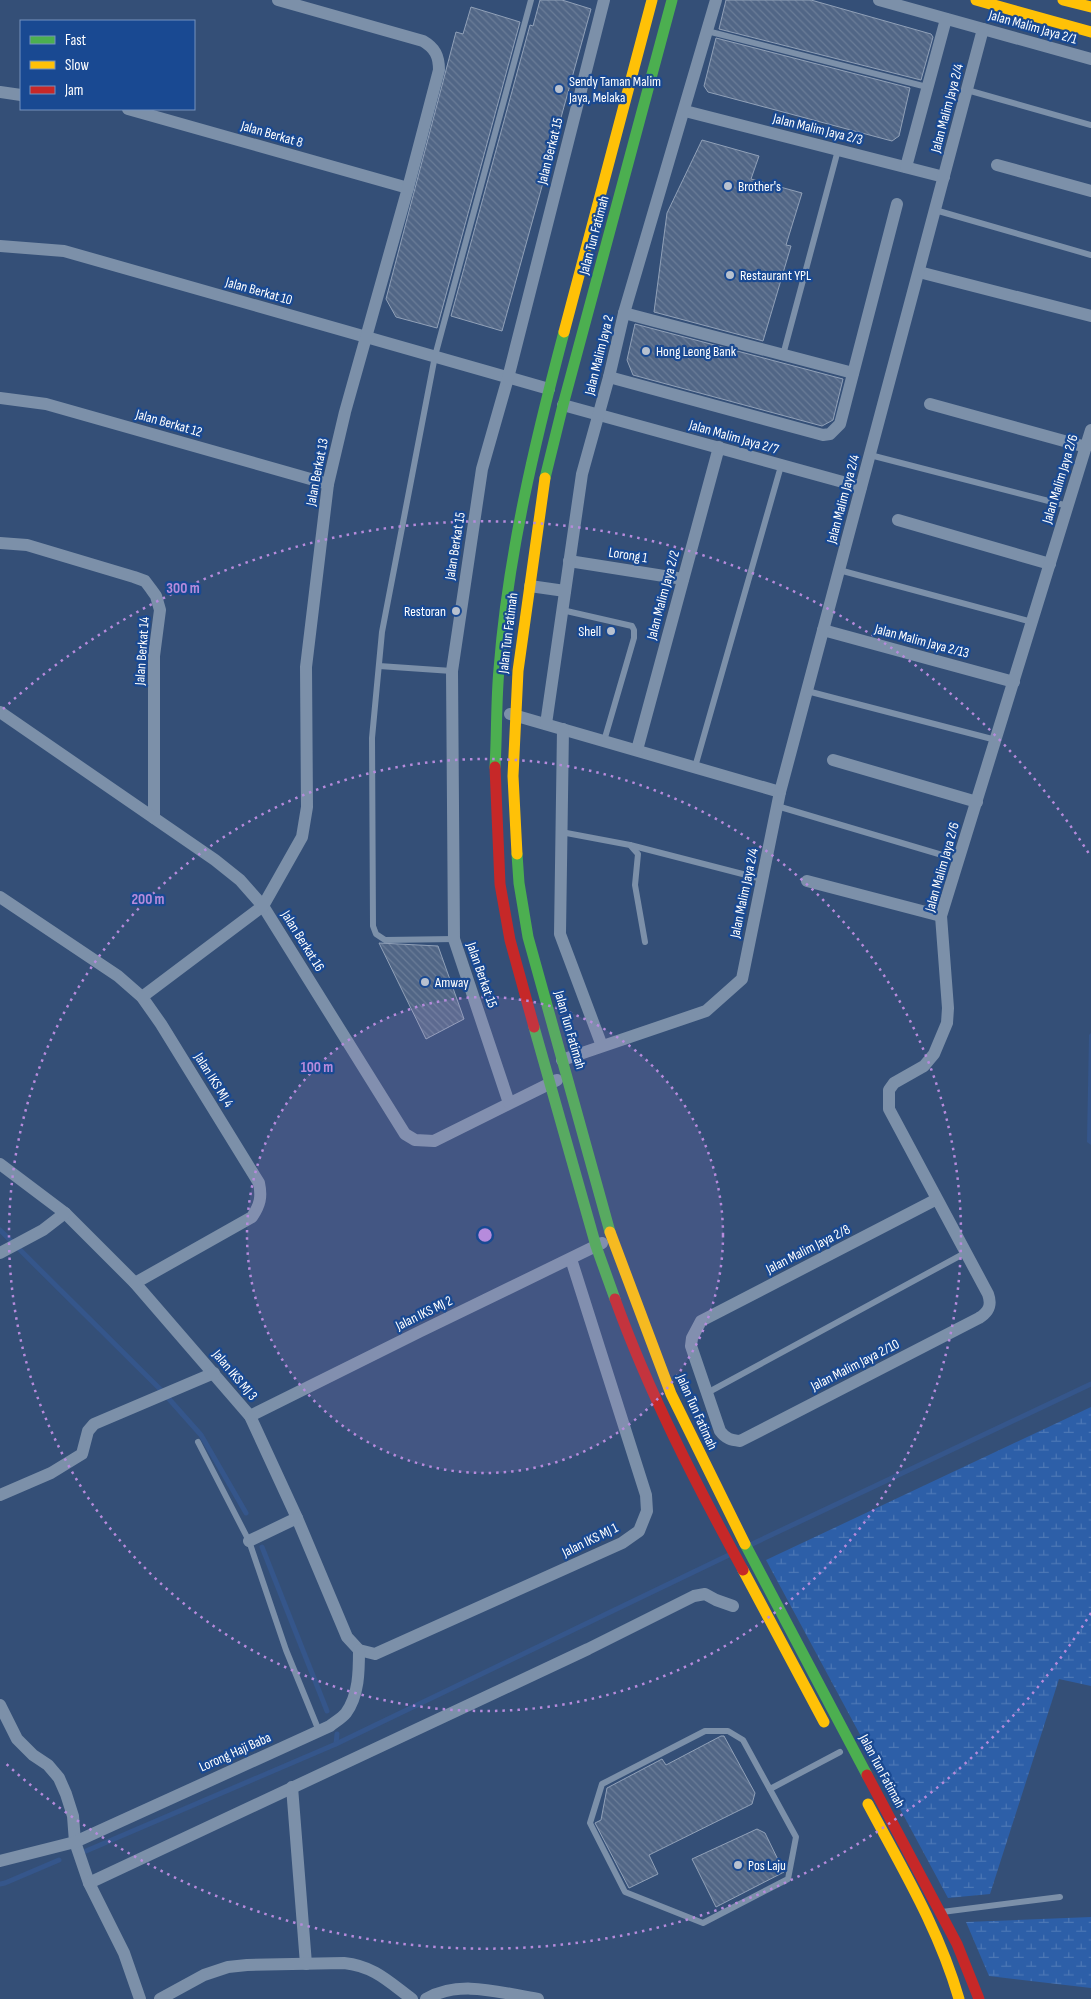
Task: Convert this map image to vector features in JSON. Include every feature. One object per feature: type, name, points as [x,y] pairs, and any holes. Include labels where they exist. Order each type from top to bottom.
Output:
[{"type":"main road","name":"Jalan Tun Fatimah","points":[[652,0],[530,462],[510,586],[500,670],[495,776],[500,884],[510,940],[596,1246],[632,1346],[649,1385],[716,1521],[838,1748]]},
{"type":"main road","name":"Jalan Tun Fatimah","points":[[672,0],[546,473],[518,671],[513,776],[519,883],[528,938],[612,1238],[671,1394],[729,1515],[941,1912],[965,1960],[979,1999]]},
{"type":"main road","points":[[976,0],[1091,32]]},
{"type":"main road","points":[[1063,0],[1091,8]]},
{"type":"main road","name":"Jalan Tun Fatimah","points":[[863,1795],[931,1924],[946,1958],[959,1999]]},
{"type":"street","name":"Jalan Berkat 13","points":[[263,906],[298,846],[306,821],[306,667],[328,484],[345,412],[439,70],[439,58],[433,46],[423,40],[278,0]]},
{"type":"street","name":"Jalan Malim Jaya 2","points":[[546,724],[582,474],[609,377],[624,313],[685,111],[716,0]]},
{"type":"street","name":"Jalan Malim Jaya 2/1","points":[[879,0],[1091,59]]},
{"type":"street","name":"Jalan Berkat 15","points":[[509,1103],[454,939],[452,671],[482,469],[508,378],[602,1]]},
{"type":"street","points":[[906,167],[946,19]]},
{"type":"street","name":"Jalan Malim Jaya 2/4","points":[[602,1046],[706,1011],[742,979],[780,792],[983,29]]},
{"type":"street","points":[[0,92],[20,94]]},
{"type":"street","name":"Jalan Berkat 8","points":[[132,110],[408,188]]},
{"type":"street","name":"Jalan Malim Jaya 2/3","points":[[685,111],[944,177]]},
{"type":"street","points":[[997,165],[1091,191]]},
{"type":"street","points":[[609,377],[823,435],[830,434],[840,424],[897,204]]},
{"type":"street","name":"Jalan Berkat 10","points":[[0,246],[64,251],[508,378],[549,388]]},
{"type":"street","points":[[919,272],[1091,316]]},
{"type":"street","points":[[624,313],[853,373]]},
{"type":"street","name":"Jalan Berkat 12","points":[[0,398],[46,404],[328,484]]},
{"type":"street","points":[[930,404],[1086,447]]},
{"type":"street","name":"Jalan Malim Jaya 2/7","points":[[563,405],[861,487]]},
{"type":"street","name":"Jalan Malim Jaya 2/6","points":[[989,1308],[988,1294],[889,1109],[888,1097],[889,1090],[894,1083],[924,1066],[934,1054],[947,1023],[948,1008],[942,916],[1091,430]]},
{"type":"street","name":"Jalan Malim Jaya 2/2","points":[[637,750],[719,447]]},
{"type":"street","points":[[898,520],[1050,564]]},
{"type":"street","name":"Jalan Berkat 14","points":[[0,543],[27,545],[134,577],[145,581],[156,596],[160,610],[154,656],[154,818]]},
{"type":"street","name":"Lorong 1","points":[[569,561],[683,580]]},
{"type":"street","points":[[530,586],[565,591]]},
{"type":"street","name":"Jalan Malim Jaya 2/13","points":[[823,630],[1014,682]]},
{"type":"street","name":"Jalan Berkat 16","points":[[0,712],[240,880],[263,906],[405,1134],[414,1140],[434,1141],[551,1082],[567,1076]]},
{"type":"street","points":[[498,712],[546,724],[780,792]]},
{"type":"street","points":[[562,1060],[602,1046],[560,934],[563,729]]},
{"type":"street","points":[[833,760],[977,802]]},
{"type":"street","points":[[807,881],[942,916]]},
{"type":"street","name":"Jalan IKS MJ 4","points":[[0,897],[118,976],[142,997],[259,1183],[260,1205],[252,1217],[135,1283]]},
{"type":"street","points":[[142,997],[263,906]]},
{"type":"street","name":"Jalan IKS MJ 3","points":[[0,1164],[65,1213],[135,1283],[250,1416],[297,1518],[347,1637],[358,1650]]},
{"type":"street","name":"Jalan Malim Jaya 2/8","points":[[707,1393],[691,1346],[692,1338],[701,1321],[937,1199]]},
{"type":"street","points":[[0,1253],[13,1248],[43,1230],[65,1213]]},
{"type":"street","name":"Jalan IKS MJ 2","points":[[250,1416],[612,1238]]},
{"type":"street","name":"Jalan IKS MJ 1","points":[[358,1650],[375,1654],[622,1543],[639,1531],[647,1511],[646,1495],[571,1259]]},
{"type":"street","name":"Jalan Malim Jaya 2/10","points":[[707,1393],[720,1431],[730,1440],[740,1441],[979,1318],[986,1314],[989,1308]]},
{"type":"street","points":[[0,1495],[51,1474],[82,1454],[88,1431],[94,1424],[214,1373]]},
{"type":"street","points":[[249,1541],[297,1518]]},
{"type":"street","points":[[89,1883],[588,1649],[694,1596],[705,1594],[733,1606]]},
{"type":"street","name":"Lorong Haji Baba","points":[[0,1861],[75,1842],[330,1726],[346,1714],[354,1697],[359,1676],[358,1650]]},
{"type":"street","points":[[0,1705],[17,1740],[33,1755],[48,1764],[59,1778],[73,1816],[75,1842],[89,1883],[124,1953],[140,1999]]},
{"type":"street","points":[[292,1787],[306,1964]]},
{"type":"street","points":[[160,1999],[204,1975],[228,1967],[306,1964],[360,1965],[375,1972],[412,1999]]},
{"type":"street","points":[[426,1999],[449,1989],[467,1988],[538,1999]]},
{"type":"lane","points":[[454,939],[385,940],[376,934],[373,926],[372,738],[382,632],[435,356],[531,0]]},
{"type":"lane","points":[[708,32],[927,87]]},
{"type":"lane","points":[[967,90],[1091,125]]},
{"type":"lane","points":[[783,355],[838,150]]},
{"type":"lane","points":[[935,210],[1091,255]]},
{"type":"lane","points":[[870,455],[1068,506]]},
{"type":"lane","points":[[695,767],[781,466]]},
{"type":"lane","points":[[839,570],[1032,622]]},
{"type":"lane","points":[[562,610],[632,626],[634,630],[634,638],[604,741]]},
{"type":"lane","points":[[379,666],[452,671]]},
{"type":"lane","points":[[807,690],[996,740]]},
{"type":"lane","points":[[777,806],[959,860]]},
{"type":"lane","points":[[562,832],[630,845],[762,879]]},
{"type":"lane","points":[[630,845],[638,854],[635,885],[645,942]]},
{"type":"lane","points":[[707,1393],[966,1253]]},
{"type":"lane","points":[[198,1442],[249,1541],[286,1650],[319,1731]]},
{"type":"lane","points":[[705,1731],[728,1731],[743,1740],[770,1789],[796,1837],[788,1879],[702,1923],[625,1892],[590,1824],[602,1784],[705,1731]]},
{"type":"lane","points":[[770,1789],[838,1748]]},
{"type":"lane","points":[[941,1912],[1060,1897]]},
{"type":"green space","points":[[1091,1407],[1091,1686],[1059,1679],[990,1894],[948,1898],[766,1560]]},
{"type":"green space","points":[[1091,1917],[1091,1988],[989,1976],[966,1922]]},
{"type":"shaded area","points":[[1091,1033],[1091,1145],[1087,1142],[1089,1035]]},
{"type":"building","points":[[540,0],[562,0],[591,9],[502,331],[451,316],[530,25],[533,26]]},
{"type":"building","points":[[726,0],[811,0],[931,34],[933,37],[921,80],[719,29]]},
{"type":"building","points":[[471,7],[520,22],[437,328],[396,317],[386,299],[456,32],[463,34]]},
{"type":"building","points":[[716,38],[910,88],[899,136],[892,141],[708,92],[704,86]]},
{"type":"building","points":[[702,140],[759,156],[751,179],[802,193],[786,245],[791,246],[763,341],[654,312],[667,213]]},
{"type":"building","points":[[635,324],[843,379],[833,420],[822,426],[633,375],[627,360]]},
{"type":"building","name":"Amway","points":[[379,943],[438,946],[464,1019],[426,1039]]},
{"type":"building","points":[[724,1736],[755,1793],[752,1804],[649,1855],[658,1874],[629,1888],[595,1823],[601,1820],[607,1788],[662,1759],[666,1765]]},
{"type":"building","name":"Pos Laju","points":[[757,1829],[765,1833],[784,1872],[716,1907],[692,1859]]},
{"type":"waterway","points":[[0,1230],[161,1390],[201,1435],[246,1513]]},
{"type":"waterway","points":[[750,1545],[1091,1384]]},
{"type":"waterway","points":[[262,1547],[327,1711]]},
{"type":"waterway","points":[[86,1851],[336,1744],[731,1554]]},
{"type":"waterway","points":[[336,1744],[337,1734]]},
{"type":"waterway","points":[[0,1884],[59,1860]]},
{"type":"traffic: fast","points":[[545,478],[672,0]]},
{"type":"traffic: fast","points":[[495,767],[498,681],[509,583],[533,457],[564,332]]},
{"type":"traffic: fast","points":[[517,854],[519,883],[528,937],[610,1232]]},
{"type":"traffic: fast","points":[[534,1027],[596,1246],[615,1299]]},
{"type":"traffic: fast","points":[[745,1544],[867,1775]]},
{"type":"traffic: slow","points":[[564,332],[652,0]]},
{"type":"traffic: slow","points":[[976,0],[1091,32]]},
{"type":"traffic: slow","points":[[1063,0],[1091,7]]},
{"type":"traffic: slow","points":[[517,854],[513,776],[518,671],[545,478]]},
{"type":"traffic: slow","points":[[610,1232],[671,1394],[745,1544]]},
{"type":"traffic: slow","points":[[743,1570],[824,1722]]},
{"type":"traffic: slow","points":[[868,1804],[930,1923],[951,1973],[959,1999]]},
{"type":"traffic: jam","points":[[495,767],[500,884],[510,940],[534,1027]]},
{"type":"traffic: jam","points":[[615,1299],[628,1334],[674,1437],[743,1570]]},
{"type":"traffic: jam","points":[[867,1775],[957,1944],[979,1999]]},
{"type":"place","name":"Sendy Taman Malim Jaya, Melaka","points":[[559,89]]},
{"type":"place","name":"Brother's","points":[[728,186]]},
{"type":"place","name":"Restaurant YPL","points":[[730,275]]},
{"type":"place","name":"Hong Leong Bank","points":[[646,351]]},
{"type":"place","name":"Restoran","points":[[456,611]]},
{"type":"place","name":"Shell","points":[[611,631]]},
{"type":"place","name":"Amway","points":[[425,982]]},
{"type":"place","name":"Pos Laju","points":[[738,1865]]}]
